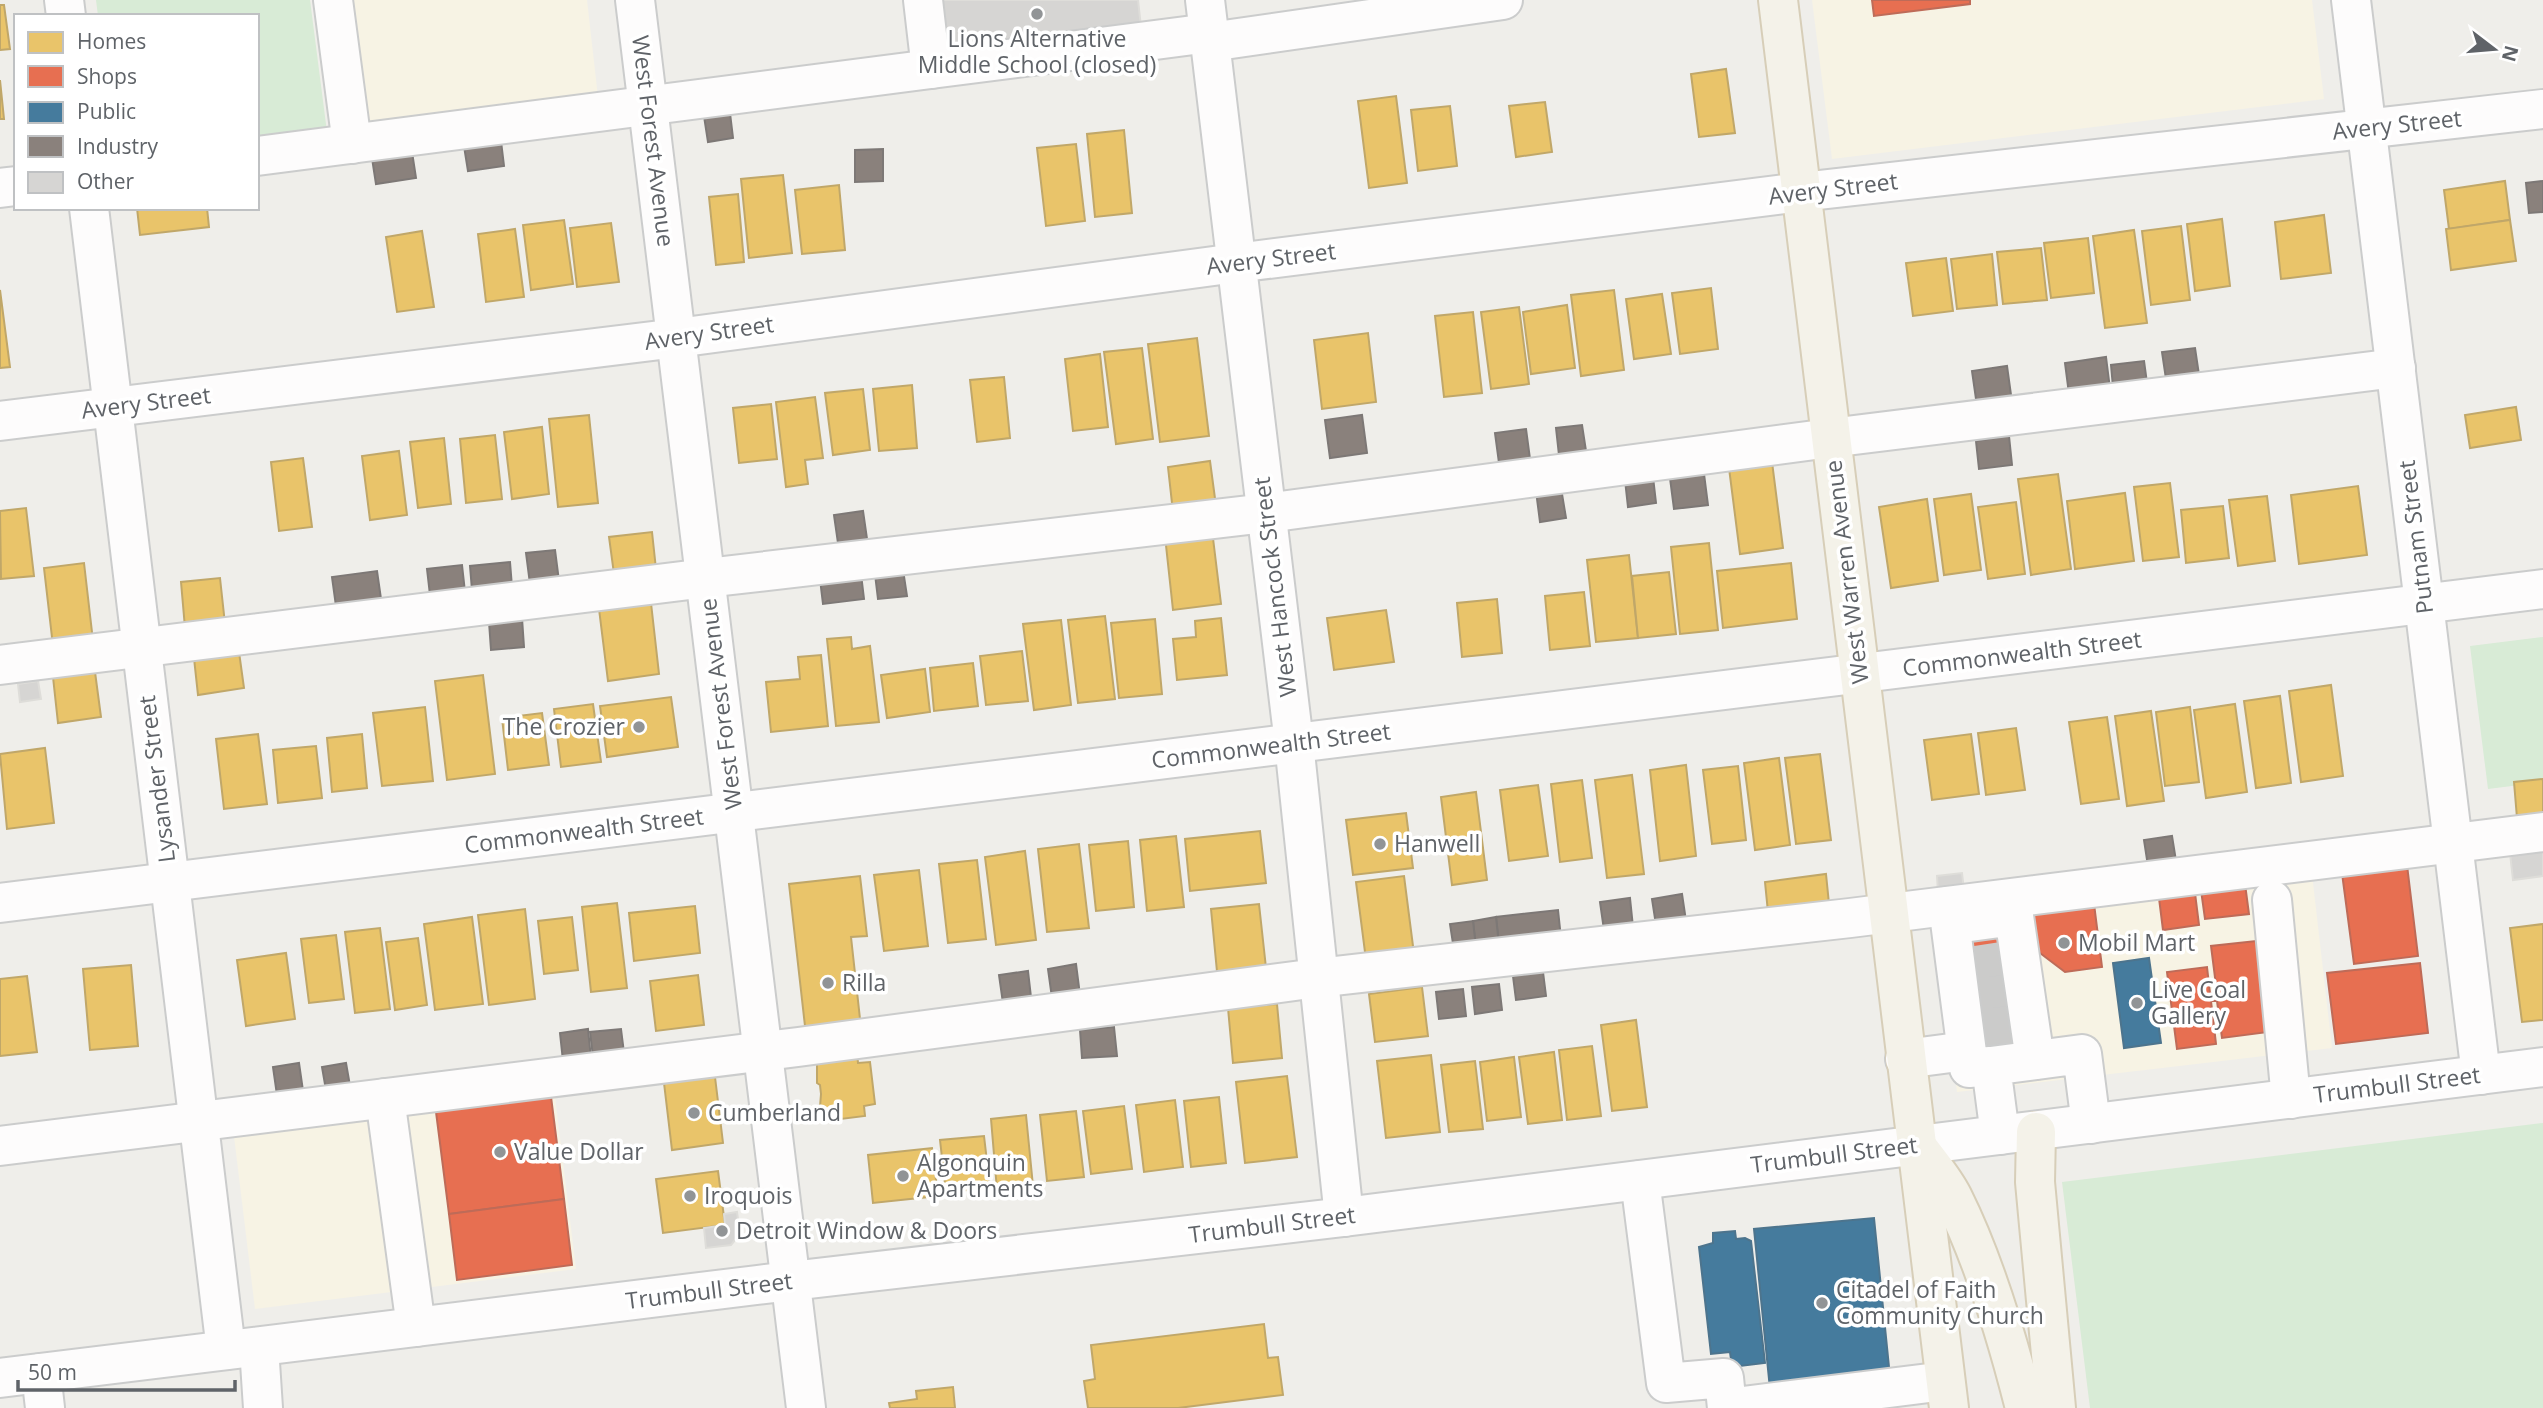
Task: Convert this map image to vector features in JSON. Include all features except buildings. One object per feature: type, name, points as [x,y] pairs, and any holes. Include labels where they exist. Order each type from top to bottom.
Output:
[{"type":"main road","name":"West Warren Avenue","points":[[1778,0],[1947,1395]]},
{"type":"main road","points":[[2018,1133],[2035,1182],[2056,1408]]},
{"type":"main road","name":"West Warren Avenue","points":[[1916,1144],[1952,1195],[1996,1308],[2025,1408]]},
{"type":"street","points":[[333,0],[352,144]]},
{"type":"street","name":"West Forest Avenue","points":[[635,0],[806,1408]]},
{"type":"street","points":[[923,0],[931,69]]},
{"type":"street","points":[[259,156],[931,69],[1208,25],[1498,0]]},
{"type":"street","name":"Putnam Street","points":[[2351,0],[2481,1075]]},
{"type":"street","name":"West Hancock Street","points":[[1208,25],[1294,743],[1344,1217]]},
{"type":"street","name":"Avery Street","points":[[0,421],[677,338],[1236,263],[1801,192],[2543,109]]},
{"type":"street","name":"Lysander Street","points":[[89,210],[198,1120],[243,1348],[263,1408]]},
{"type":"street","points":[[0,665],[706,578],[1266,513],[1830,438],[2396,368]]},
{"type":"street","name":"Commonwealth Street","points":[[0,903],[2543,589]]},
{"type":"street","points":[[1950,915],[2543,832]]},
{"type":"street","points":[[2272,900],[2291,1099]]},
{"type":"street","points":[[0,1146],[763,1051],[1317,978],[1887,913],[2014,916],[2019,991],[2035,1060]]},
{"type":"street","points":[[1950,915],[1970,1013],[2018,1133]]},
{"type":"street","points":[[1905,1059],[1970,1013]]},
{"type":"street","points":[[1970,1013],[2035,1060],[2082,1054],[2091,1124]]},
{"type":"street","name":"Trumbull Street","points":[[0,1378],[43,1391],[243,1348],[1344,1217],[2543,1067]]},
{"type":"street","points":[[385,1098],[416,1327]]},
{"type":"street","points":[[1640,1180],[1666,1383],[1724,1378],[1727,1408],[1947,1395]]},
{"type":"shaded area","points":[[353,0],[587,0],[598,97],[367,124]]},
{"type":"shaded area","points":[[1812,0],[2312,0],[2324,99],[1832,159]]},
{"type":"shaded area","points":[[2312,874],[2332,1048],[1957,1092],[1937,917]]},
{"type":"shaded area","points":[[554,1088],[576,1269],[255,1309],[233,1128]]},
{"type":"green space","points":[[96,0],[310,0],[327,132],[259,140],[259,14],[98,14]]},
{"type":"green space","points":[[2543,637],[2543,782],[2488,789],[2470,646]]},
{"type":"green space","points":[[2543,1123],[2543,1408],[2090,1408],[2062,1182]]},
{"type":"tunnel","points":[[1969,966],[2008,960]]},
{"type":"tunnel","points":[[1974,998],[2013,993]]},
{"type":"tunnel","points":[[1978,1029],[2017,1024]]},
{"type":"place","name":"Lions Alternative Middle School (closed)","points":[[1037,14]]},
{"type":"place","name":"The Crozier","points":[[639,727]]},
{"type":"place","name":"Hanwell","points":[[1380,844]]},
{"type":"place","name":"Mobil Mart","points":[[2064,943]]},
{"type":"place","name":"Rilla","points":[[828,983]]},
{"type":"place","name":"Live Coal Gallery","points":[[2137,1003]]},
{"type":"place","name":"Cumberland","points":[[694,1113]]},
{"type":"place","name":"Value Dollar","points":[[500,1152]]},
{"type":"place","name":"Algonquin Apartments","points":[[903,1176]]},
{"type":"place","name":"Iroquois","points":[[690,1196]]},
{"type":"place","name":"Detroit Window & Doors","points":[[722,1231]]},
{"type":"place","name":"Citadel of Faith Community Church","points":[[1822,1303]]}]
